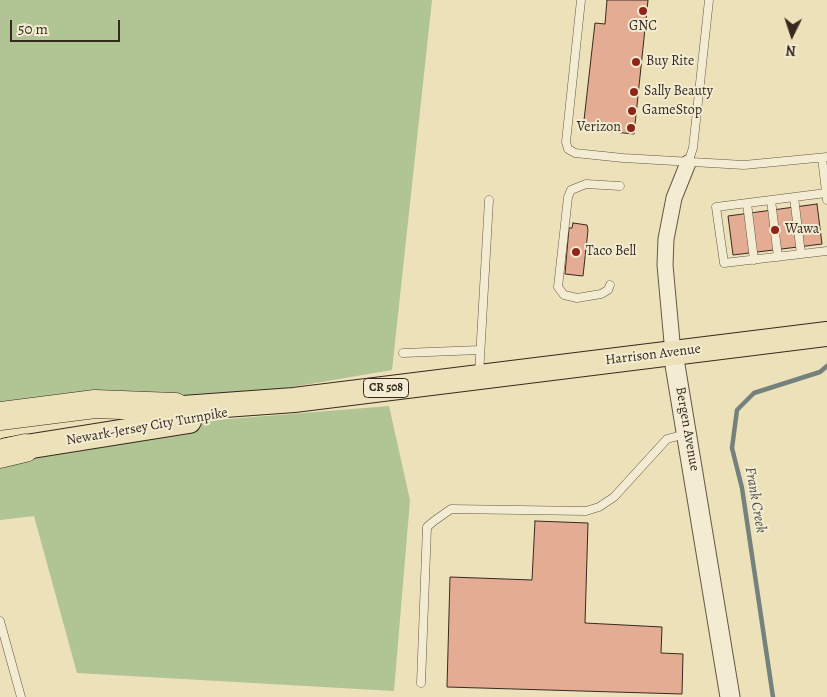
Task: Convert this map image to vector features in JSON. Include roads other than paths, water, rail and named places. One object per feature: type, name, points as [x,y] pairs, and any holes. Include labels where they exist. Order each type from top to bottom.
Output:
[{"type":"highway","points":[[0,416],[95,404],[175,407]]},
{"type":"main road","name":"Harrison Avenue","points":[[479,377],[827,334]]},
{"type":"main road","name":"Newark-Jersey City Turnpike","points":[[0,430],[175,407],[294,400],[479,377]]},
{"type":"main road","name":"Newark-Jersey City Turnpike","points":[[8,451],[180,423],[294,400]]},
{"type":"street","name":"Bergen Avenue","points":[[688,163],[674,198],[666,239],[665,265],[673,353],[688,434],[730,697]]},
{"type":"lane","points":[[581,0],[566,142],[568,149],[575,153],[688,163],[744,165],[824,158],[827,196],[794,197],[716,207],[724,263],[827,251]]},
{"type":"lane","points":[[688,163],[693,148],[709,0]]},
{"type":"lane","points":[[610,286],[608,290],[601,294],[577,298],[564,295],[558,287],[568,197],[571,190],[586,184],[620,186]]},
{"type":"lane","points":[[794,197],[801,254]]},
{"type":"lane","points":[[479,377],[488,200]]},
{"type":"lane","points":[[771,200],[778,257]]},
{"type":"lane","points":[[747,203],[754,260]]},
{"type":"lane","points":[[403,353],[480,350]]},
{"type":"lane","points":[[421,682],[427,527],[434,520],[451,509],[586,511],[599,507],[614,497],[667,439],[688,434]]},
{"type":"lane","points":[[0,621],[21,697]]},
{"type":"waterway","name":"Frank Creek","points":[[773,697],[742,488],[732,448],[737,410],[754,393],[820,372],[827,366]]},
{"type":"place","name":"GNC","points":[[643,11]]},
{"type":"place","name":"Buy Rite","points":[[636,62]]},
{"type":"place","name":"Sally Beauty","points":[[634,92]]},
{"type":"place","name":"GameStop","points":[[632,111]]},
{"type":"place","name":"Verizon","points":[[631,128]]},
{"type":"place","name":"Wawa","points":[[775,230]]},
{"type":"place","name":"Taco Bell","points":[[576,252]]}]
